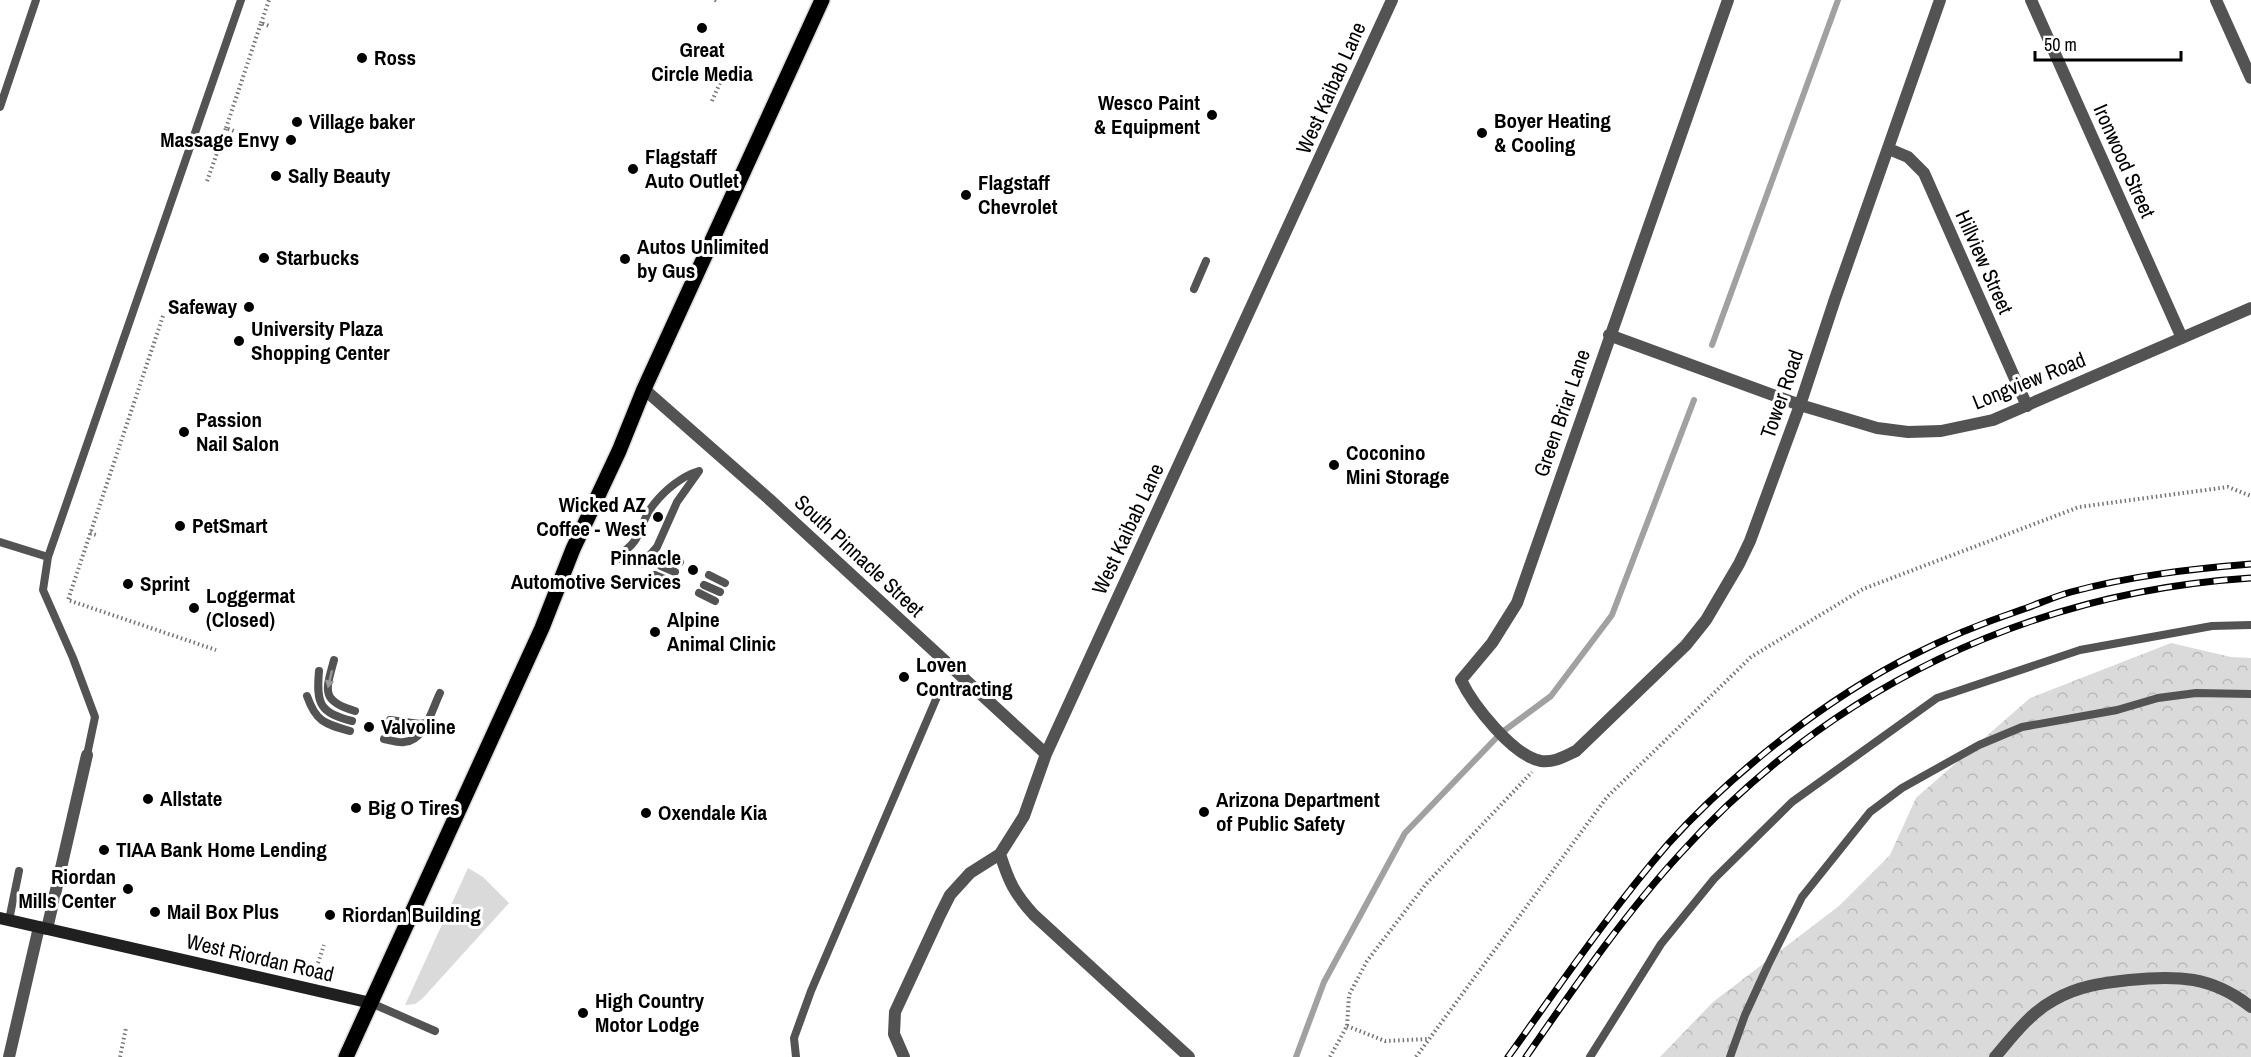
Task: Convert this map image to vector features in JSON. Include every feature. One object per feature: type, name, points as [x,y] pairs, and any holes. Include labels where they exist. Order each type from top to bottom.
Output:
[{"type":"main road","points":[[345,1057],[538,638],[573,549],[630,425],[644,389],[822,0]]},
{"type":"street","name":"West Kaibab Lane","points":[[904,1057],[894,1034],[895,1012],[950,895],[970,873],[1000,854],[1024,816],[1046,754],[1392,0]]},
{"type":"street","name":"Green Briar Lane","points":[[1542,761],[1525,755],[1508,740],[1469,697],[1461,680],[1492,643],[1517,603],[1728,0]]},
{"type":"street","name":"Tower Road","points":[[1542,761],[1560,759],[1576,751],[1686,645],[1723,595],[1750,541],[1800,405],[1940,0]]},
{"type":"street","name":"Ironwood Street","points":[[2031,0],[2182,338]]},
{"type":"street","points":[[2217,0],[2251,78]]},
{"type":"street","name":"Hillview Street","points":[[1889,149],[1908,158],[1924,173],[2027,406]]},
{"type":"street","name":"Longview Road","points":[[1609,335],[1800,405],[1876,428],[1908,432],[1941,431],[1971,426],[2027,406],[2251,308]]},
{"type":"street","name":"South Pinnacle Street","points":[[644,389],[769,499],[1046,754]]},
{"type":"street","points":[[9,1057],[87,755]]},
{"type":"street","points":[[1000,854],[1009,883],[1018,898],[1190,1057]]},
{"type":"street","name":"West Riordan Road","points":[[5,919],[371,1003]]},
{"type":"street","points":[[1995,1057],[2036,1013],[2053,1000],[2094,984],[2161,976],[2185,977],[2212,984],[2238,996],[2251,1007]]},
{"type":"lane","points":[[0,107],[36,0]]},
{"type":"lane","points":[[87,755],[95,717],[73,658],[43,590],[48,557],[241,0]]},
{"type":"lane","points":[[1194,289],[1206,261]]},
{"type":"lane","points":[[699,471],[676,502],[657,547],[642,564],[625,562],[618,556],[631,548],[653,504],[685,476],[699,471]]},
{"type":"lane","points":[[0,542],[48,557]]},
{"type":"lane","points":[[667,555],[680,561]]},
{"type":"lane","points":[[661,566],[675,572]]},
{"type":"lane","points":[[709,574],[725,583]]},
{"type":"lane","points":[[655,575],[671,582]]},
{"type":"lane","points":[[704,585],[720,592]]},
{"type":"lane","points":[[699,593],[715,601]]},
{"type":"lane","points":[[1590,1057],[1661,944],[1714,879],[1792,802],[1937,698],[2080,650],[2212,626],[2251,625]]},
{"type":"lane","points":[[334,660],[327,688],[331,699],[355,711]]},
{"type":"lane","points":[[319,671],[319,699],[326,710],[333,716],[352,721]]},
{"type":"lane","points":[[384,739],[404,742],[416,738],[440,693]]},
{"type":"lane","points":[[1730,1057],[1763,975],[1802,897],[1870,812],[1884,800],[1979,745],[2022,727],[2117,710],[2158,698],[2186,694],[2251,694]]},
{"type":"lane","points":[[307,696],[311,707],[322,722],[350,731]]},
{"type":"lane","points":[[796,1057],[794,1038],[811,991],[937,697]]},
{"type":"lane","points":[[390,720],[426,723]]},
{"type":"lane","points":[[387,729],[421,732]]},
{"type":"lane","points":[[5,919],[19,871]]},
{"type":"lane","points":[[371,1003],[435,1031]]},
{"type":"path","points":[[207,181],[269,0]]},
{"type":"path","points":[[261,23],[269,26]]},
{"type":"path","points":[[712,101],[723,76]]},
{"type":"path","points":[[226,128],[245,135]]},
{"type":"path","points":[[163,316],[68,600],[216,650]]},
{"type":"path","points":[[1416,1057],[1607,797],[1751,657],[1863,589],[2079,507],[2228,488],[2251,496]]},
{"type":"path","points":[[90,533],[96,535]]},
{"type":"path","points":[[1330,1057],[1347,1026],[1349,995],[1368,961],[1426,884],[1542,761]]},
{"type":"path","points":[[318,963],[324,945]]},
{"type":"path","points":[[1347,1026],[1385,1041],[1429,1039]]},
{"type":"path","points":[[120,1057],[126,1028]]},
{"type":"green space","points":[[2171,643],[2231,657],[2251,658],[2251,1057],[1660,1057],[1713,1002],[1839,906],[1890,855],[1916,798],[2030,698]]},
{"type":"green space","points":[[468,868],[483,877],[509,903],[422,999],[415,1004],[405,1005]]},
{"type":"waterway","points":[[1712,345],[1838,0]]},
{"type":"waterway","points":[[1296,1057],[1324,982],[1405,833],[1501,733],[1551,696],[1612,615],[1694,400]]},
{"type":"railway","points":[[1508,1057],[1606,922],[1668,844],[1722,790],[1752,764],[1783,738],[1849,692],[1940,642],[2064,594],[2138,577],[2251,564]]},
{"type":"railway","points":[[1526,1057],[1619,927],[1680,854],[1738,795],[1801,743],[1868,698],[1938,659],[2012,628],[2089,604],[2169,587],[2251,578]]},
{"type":"place","name":"Great Circle Media","points":[[702,28]]},
{"type":"place","name":"Ross","points":[[362,58]]},
{"type":"place","name":"Wesco Paint & Equipment","points":[[1212,115]]},
{"type":"place","name":"Village baker","points":[[297,122]]},
{"type":"place","name":"Boyer Heating & Cooling","points":[[1482,133]]},
{"type":"place","name":"Massage Envy","points":[[291,140]]},
{"type":"place","name":"Flagstaff Auto Outlet","points":[[633,169]]},
{"type":"place","name":"Sally Beauty","points":[[276,176]]},
{"type":"place","name":"Flagstaff Chevrolet","points":[[966,195]]},
{"type":"place","name":"Starbucks","points":[[264,258]]},
{"type":"place","name":"Autos Unlimited by Gus","points":[[625,259]]},
{"type":"place","name":"Safeway","points":[[249,307]]},
{"type":"place","name":"University Plaza Shopping Center","points":[[239,341]]},
{"type":"place","name":"Passion Nail Salon","points":[[184,432]]},
{"type":"place","name":"Coconino Mini Storage","points":[[1334,465]]},
{"type":"place","name":"Wicked AZ Coffee - West","points":[[658,517]]},
{"type":"place","name":"PetSmart","points":[[180,526]]},
{"type":"place","name":"Pinnacle Automotive Services","points":[[693,570]]},
{"type":"place","name":"Sprint","points":[[128,584]]},
{"type":"place","name":"Loggermat (Closed)","points":[[194,608]]},
{"type":"place","name":"Alpine Animal Clinic","points":[[655,632]]},
{"type":"place","name":"Loven Contracting","points":[[904,677]]},
{"type":"place","name":"Valvoline","points":[[369,727]]},
{"type":"place","name":"Allstate","points":[[148,799]]},
{"type":"place","name":"Big O Tires","points":[[356,808]]},
{"type":"place","name":"Arizona Department of Public Safety","points":[[1204,812]]},
{"type":"place","name":"Oxendale Kia","points":[[646,813]]},
{"type":"place","name":"TIAA Bank Home Lending","points":[[104,850]]},
{"type":"place","name":"Riordan Mills Center","points":[[128,889]]},
{"type":"place","name":"Mail Box Plus","points":[[155,912]]},
{"type":"place","name":"Riordan Building","points":[[330,915]]},
{"type":"place","name":"High Country Motor Lodge","points":[[583,1013]]}]
